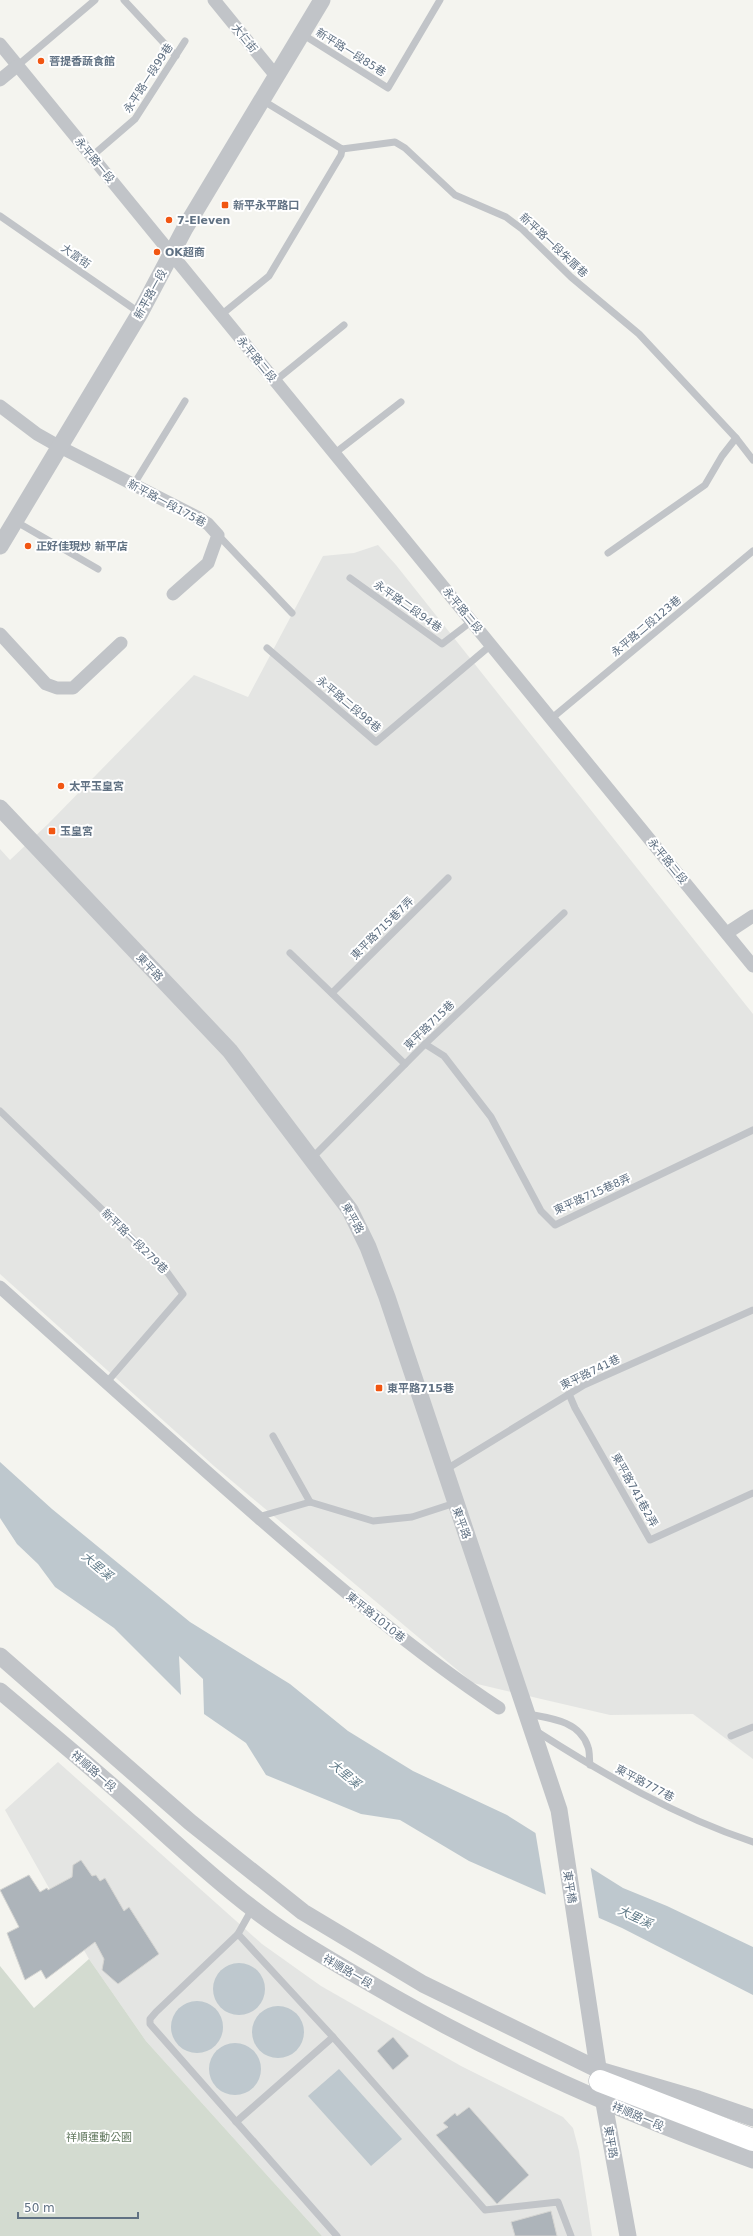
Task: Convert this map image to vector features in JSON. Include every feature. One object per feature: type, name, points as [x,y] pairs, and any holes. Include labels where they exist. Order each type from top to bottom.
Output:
[{"type":"highway","points":[[601,2084],[753,2140]]},
{"type":"street","name":"大仁街","points":[[214,0],[276,76]]},
{"type":"street","name":"新平路一段","points":[[0,546],[140,313],[185,228],[322,0]]},
{"type":"street","name":"永平路一段","points":[[0,44],[172,254]]},
{"type":"street","points":[[0,80],[17,66]]},
{"type":"street","name":"永平路二段","points":[[172,254],[753,966]]},
{"type":"street","name":"新平路一段175巷","points":[[0,406],[37,434],[197,517],[208,524],[218,535]]},
{"type":"street","points":[[173,594],[208,563],[218,535]]},
{"type":"street","points":[[0,634],[46,684],[57,688],[73,688],[121,643]]},
{"type":"street","name":"東平路","points":[[0,808],[230,1051],[350,1210],[368,1247],[530,1722]]},
{"type":"street","points":[[727,933],[753,916]]},
{"type":"street","points":[[0,1287],[107,1382]]},
{"type":"street","name":"東平路1010巷","points":[[107,1382],[258,1517],[386,1627],[457,1680],[499,1708]]},
{"type":"street","name":"祥順路一段","points":[[0,1656],[190,1822],[303,1912],[423,1984],[601,2084],[683,2135],[753,2160]]},
{"type":"street","name":"祥順路一段","points":[[0,1691],[90,1766],[252,1908],[320,1954],[416,2010],[601,2084],[698,2099],[753,2118]]},
{"type":"street","name":"東平橋","points":[[530,1722],[559,1810],[595,2048]]},
{"type":"street","name":"東平路","points":[[595,2048],[628,2236]]},
{"type":"lane","points":[[17,66],[95,0]]},
{"type":"lane","points":[[124,0],[176,56]]},
{"type":"lane","name":"新平路一段85巷","points":[[302,34],[388,88],[440,0]]},
{"type":"lane","name":"永平路一段99巷","points":[[92,156],[136,119],[185,41]]},
{"type":"lane","points":[[221,315],[269,276],[341,155],[342,149],[262,100]]},
{"type":"lane","name":"新平路一段朱厝巷","points":[[342,149],[395,142],[405,148],[455,195],[506,216],[522,229],[571,277],[639,334],[736,438],[753,460]]},
{"type":"lane","name":"大富街","points":[[0,216],[140,313]]},
{"type":"lane","points":[[275,381],[344,325]]},
{"type":"lane","points":[[134,484],[185,401]]},
{"type":"lane","points":[[335,453],[401,402]]},
{"type":"lane","points":[[608,553],[705,485],[722,456],[736,438]]},
{"type":"lane","points":[[15,521],[98,569]]},
{"type":"lane","name":"新平路一段175巷","points":[[218,535],[292,613]]},
{"type":"lane","name":"永平路二段123巷","points":[[552,718],[753,551]]},
{"type":"lane","name":"永平路二段94巷","points":[[350,578],[442,644],[472,621]]},
{"type":"lane","name":"永平路二段98巷","points":[[267,648],[376,742],[491,645]]},
{"type":"lane","name":"東平路715巷7弄","points":[[332,993],[448,878]]},
{"type":"lane","name":"東平路715巷","points":[[312,1158],[404,1064],[564,913]]},
{"type":"lane","points":[[290,953],[404,1064]]},
{"type":"lane","name":"東平路715巷8弄","points":[[425,1044],[444,1056],[491,1117],[541,1211],[555,1225],[753,1130]]},
{"type":"lane","name":"新平路一段279巷","points":[[0,1111],[167,1272],[183,1294],[107,1382]]},
{"type":"lane","name":"東平路741巷","points":[[445,1470],[584,1385],[753,1310]]},
{"type":"lane","name":"東平路741巷2弄","points":[[569,1394],[575,1408],[650,1540],[753,1493]]},
{"type":"lane","points":[[273,1436],[310,1502]]},
{"type":"lane","points":[[258,1517],[310,1502],[373,1521],[412,1517],[455,1503]]},
{"type":"lane","points":[[530,1722],[557,1719],[569,1724],[588,1746],[590,1765]]},
{"type":"lane","name":"東平路777巷","points":[[530,1722],[590,1765],[660,1804],[703,1824],[753,1842]]},
{"type":"lane","points":[[731,1736],[753,1727]]},
{"type":"lane","points":[[252,1908],[238,1934],[156,2012],[150,2019],[150,2024],[337,2236]]},
{"type":"lane","points":[[238,1934],[333,2037],[485,2210],[558,2202],[571,2236]]},
{"type":"lane","points":[[236,2122],[333,2037]]},
{"type":"shaded area","points":[[378,545],[396,565],[753,1014],[753,1759],[693,1714],[610,1715],[473,1683],[214,1466],[0,1274],[0,849],[10,860],[48,824],[194,675],[248,697],[323,556],[354,553]]},
{"type":"shaded area","points":[[58,1762],[262,1944],[321,1986],[461,2066],[563,2117],[573,2128],[579,2151],[592,2236],[322,2236],[146,2041],[89,1959],[5,1810]]},
{"type":"green space","name":"祥順運動公園","points":[[89,1959],[146,2041],[322,2236],[0,2236],[0,1966],[34,2008]]},
{"type":"water","name":"大里溪","points":[[0,1462],[52,1509],[190,1622],[290,1684],[348,1731],[413,1771],[507,1815],[623,1888],[667,1906],[753,1947],[753,1995],[622,1928],[469,1861],[400,1820],[361,1814],[266,1775],[246,1743],[204,1714],[203,1679],[179,1656],[181,1695],[114,1628],[55,1587],[38,1564],[17,1544],[0,1518]]},
{"type":"water","points":[[239,1963],[249,1965],[257,1971],[263,1979],[265,1989],[263,1999],[257,2007],[249,2013],[239,2015],[229,2013],[221,2007],[215,1999],[213,1989],[215,1979],[221,1971],[229,1965]]},
{"type":"water","points":[[197,2001],[207,2003],[215,2009],[221,2017],[223,2027],[221,2037],[215,2045],[207,2051],[197,2053],[187,2051],[179,2045],[173,2037],[171,2027],[173,2017],[179,2009],[187,2003]]},
{"type":"water","points":[[278,2006],[288,2008],[296,2014],[302,2022],[304,2032],[302,2042],[296,2050],[288,2056],[278,2058],[268,2056],[260,2050],[254,2042],[252,2032],[254,2022],[260,2014],[268,2008]]},
{"type":"water","points":[[235,2043],[245,2045],[253,2051],[259,2059],[261,2069],[259,2079],[253,2087],[245,2093],[235,2095],[225,2093],[217,2087],[211,2079],[209,2069],[211,2059],[217,2051],[225,2045]]},
{"type":"water","points":[[339,2069],[402,2139],[371,2166],[308,2096]]},
{"type":"pier","points":[[535,1830],[590,1864],[599,1919],[546,1896]]},
{"type":"building","points":[[81,1860],[92,1876],[96,1875],[100,1881],[105,1878],[124,1911],[129,1907],[159,1954],[118,1984],[102,1970],[104,1959],[95,1942],[46,1979],[41,1970],[25,1980],[7,1933],[19,1927],[0,1890],[29,1875],[40,1892],[47,1888],[48,1890],[72,1877],[73,1865]]},
{"type":"building","points":[[393,2037],[409,2056],[393,2070],[377,2051]]},
{"type":"building","points":[[469,2107],[529,2175],[497,2204],[436,2135],[448,2127],[443,2123],[455,2113],[457,2116]]},
{"type":"building","points":[[551,2211],[557,2236],[515,2236],[511,2222]]},
{"type":"place","name":"菩提香蔬食館","points":[[41,61]]},
{"type":"place","name":"新平永平路口","points":[[225,205]]},
{"type":"place","name":"7-Eleven","points":[[169,220]]},
{"type":"place","name":"OK超商","points":[[157,252]]},
{"type":"place","name":"正好佳現炒 新平店","points":[[28,546]]},
{"type":"place","name":"太平玉皇宮","points":[[61,786]]},
{"type":"place","name":"玉皇宮","points":[[52,831]]},
{"type":"place","name":"東平路715巷","points":[[379,1388]]}]
